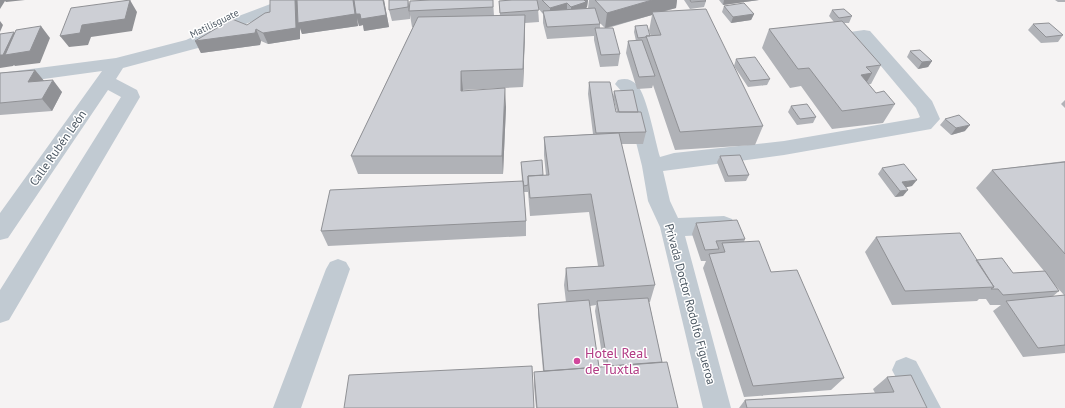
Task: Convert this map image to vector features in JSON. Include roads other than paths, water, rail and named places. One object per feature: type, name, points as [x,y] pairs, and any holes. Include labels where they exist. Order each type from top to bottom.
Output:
[{"type":"street","name":"Matilisguate","points":[[166,51],[187,36],[222,18],[264,0]]},
{"type":"street","name":"Matilisguate","points":[[0,79],[111,72],[166,51],[192,44],[242,20],[290,2],[303,0]]},
{"type":"street","name":"Calle Rubén León","points":[[0,231],[111,72]]},
{"type":"street","points":[[0,312],[131,97],[111,72]]},
{"type":"street","name":"Privada Doctor Rodolfo Figueroa","points":[[624,84],[631,90],[634,98],[652,166],[659,201],[671,227],[717,408]]},
{"type":"street","points":[[652,166],[674,161],[784,148],[924,124],[930,119],[925,106]]},
{"type":"street","points":[[671,227],[737,224]]},
{"type":"street","points":[[287,408],[338,269]]},
{"type":"street","points":[[906,370],[927,408]]},
{"type":"place","name":"Hotel Real de Tuxtla","points":[[577,361]]}]
